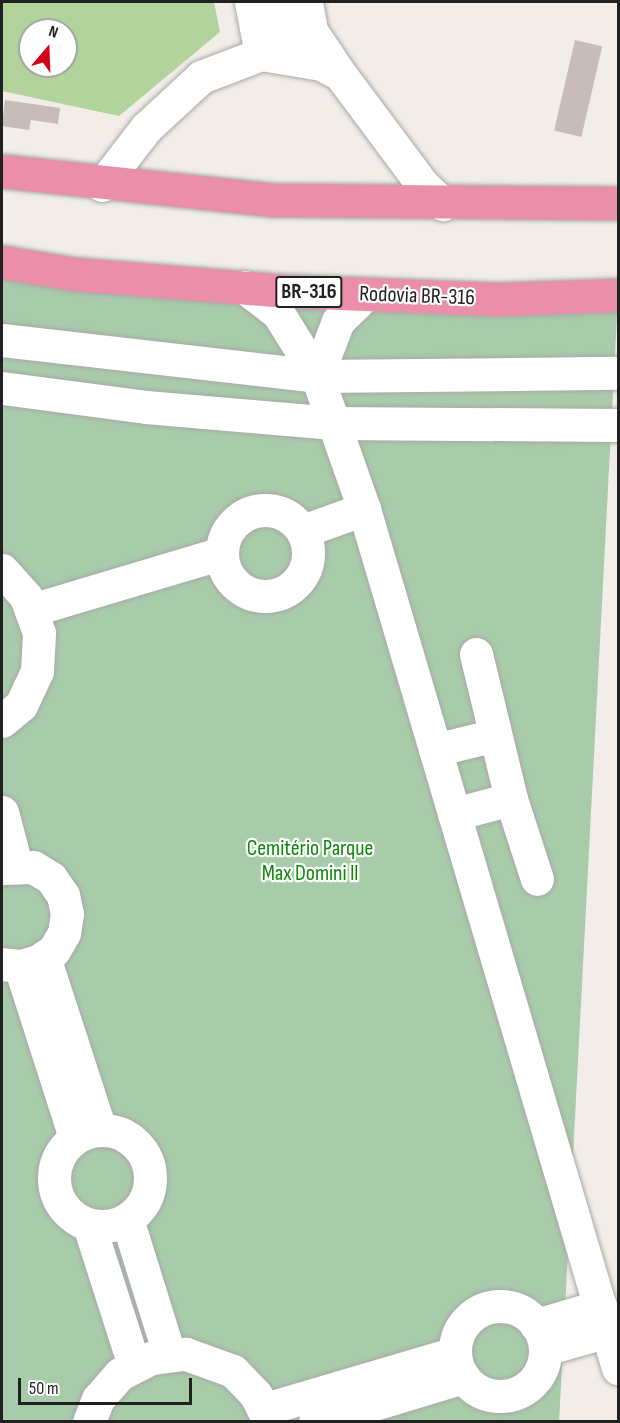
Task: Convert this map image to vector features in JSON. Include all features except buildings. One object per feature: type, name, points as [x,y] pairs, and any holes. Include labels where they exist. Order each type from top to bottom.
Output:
[{"type":"highway","points":[[2,171],[102,184],[272,200],[443,204],[618,203]]},
{"type":"highway","name":"Rodovia BR-316","points":[[2,262],[75,274],[366,294],[500,299],[618,295]]},
{"type":"street","points":[[251,2],[275,56]]},
{"type":"street","points":[[275,56],[279,2]]},
{"type":"street","points":[[306,2],[311,31],[340,74],[422,184],[443,204]]},
{"type":"street","points":[[102,184],[146,128],[201,77],[275,56],[321,63],[340,74]]},
{"type":"street","points":[[244,287],[278,313],[317,376],[367,520],[618,1368]]},
{"type":"street","points":[[317,376],[339,321],[366,294]]},
{"type":"street","points":[[2,340],[317,376],[618,373]]},
{"type":"street","points":[[196,411],[202,363]]},
{"type":"street","points":[[2,388],[196,411],[333,423],[618,425]]},
{"type":"street","points":[[255,511],[282,514],[306,540],[303,573],[287,591],[254,595],[238,587],[225,564],[229,529],[255,511]]},
{"type":"street","points":[[306,540],[367,520]]},
{"type":"street","points":[[34,619],[225,564]]},
{"type":"street","points":[[2,570],[26,597],[34,619],[37,671],[21,705],[2,722]]},
{"type":"street","points":[[476,654],[511,799],[537,879]]},
{"type":"street","points":[[435,750],[495,735]]},
{"type":"street","points":[[454,814],[511,799]]},
{"type":"street","points":[[2,812],[9,867],[33,867],[51,878],[63,895],[68,914],[64,933],[54,950],[22,962],[88,1133]]},
{"type":"street","points":[[117,1131],[133,1140],[150,1171],[149,1189],[142,1206],[127,1220],[109,1226],[89,1225],[72,1217],[58,1202],[52,1182],[55,1163],[64,1145],[88,1133],[117,1131]]},
{"type":"street","points":[[127,1220],[170,1354]]},
{"type":"street","points":[[89,1225],[134,1365]]},
{"type":"street","points":[[491,1307],[516,1309],[541,1337],[539,1374],[515,1393],[496,1396],[483,1393],[459,1365],[456,1341],[468,1319],[491,1307]]},
{"type":"street","points":[[541,1337],[604,1318]]},
{"type":"street","points":[[89,1422],[108,1385],[134,1365],[170,1354],[203,1356],[233,1371],[267,1415],[459,1365]]},
{"type":"street","points":[[315,1422],[459,1365]]},
{"type":"green space","points":[[2,2],[214,2],[220,32],[119,116],[2,91]]},
{"type":"green space","name":"Cemitério Parque Max Domini ll","points":[[2,262],[618,294],[559,1422],[2,1422]]}]
